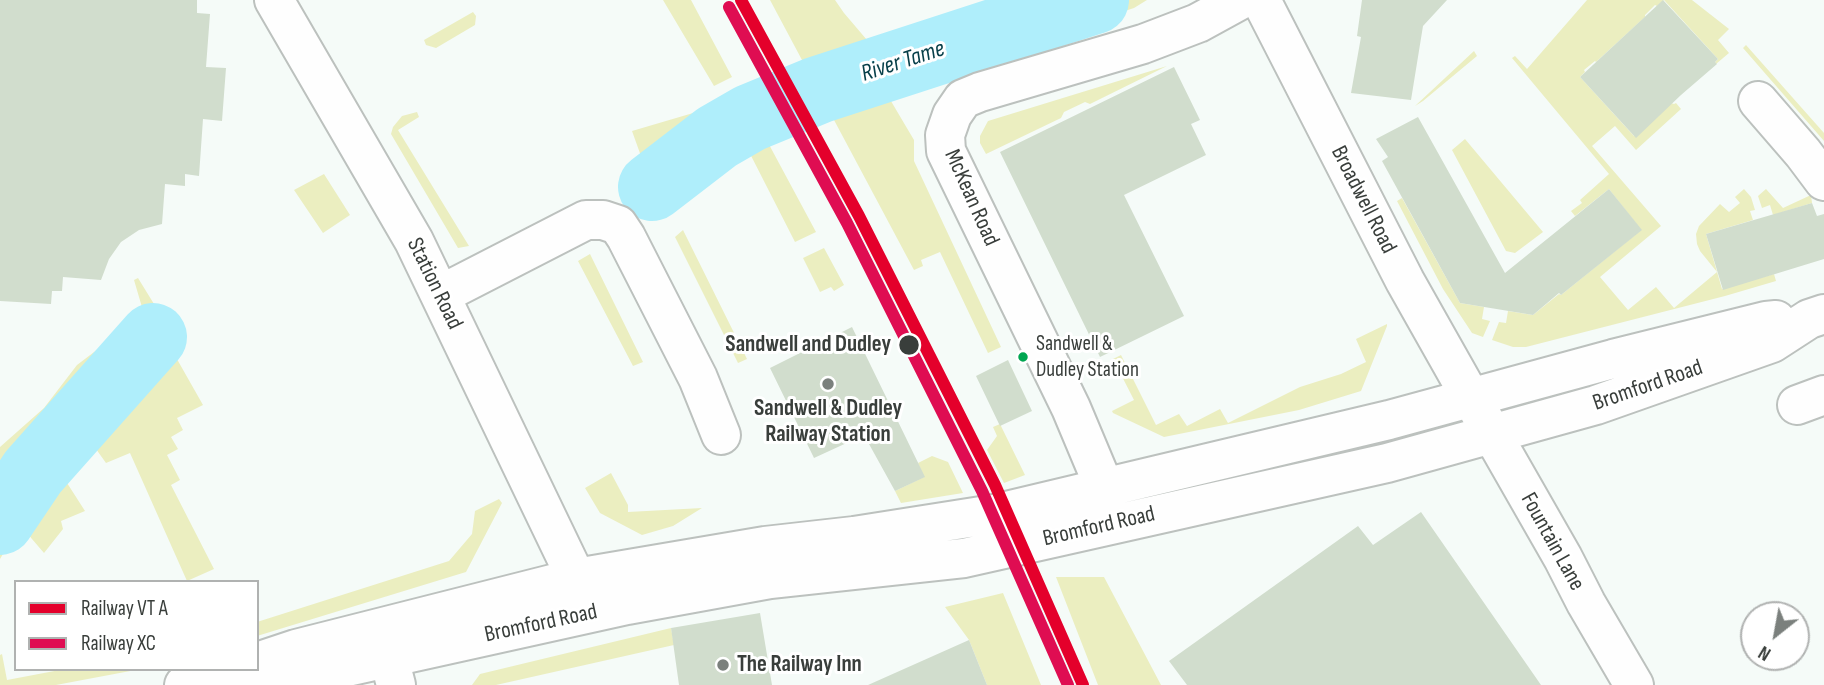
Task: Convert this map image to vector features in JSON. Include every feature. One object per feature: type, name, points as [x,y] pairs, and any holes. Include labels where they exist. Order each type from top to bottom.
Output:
[{"type":"main road","name":"Station Road","points":[[274,0],[414,241],[576,578]]},
{"type":"main road","points":[[1143,44],[1180,0]]},
{"type":"main road","name":"McKean Road","points":[[1104,489],[1071,408],[946,151],[945,135],[952,115],[963,99],[1143,44],[1198,23],[1240,0]]},
{"type":"main road","name":"Broadwell Road","points":[[1261,0],[1405,281],[1471,398]]},
{"type":"main road","points":[[1758,101],[1824,181]]},
{"type":"main road","points":[[440,295],[586,220],[603,220],[618,225],[698,379],[721,435]]},
{"type":"main road","name":"Bromford Road","points":[[259,661],[296,649],[576,578],[765,546],[964,520],[1389,420],[1613,359],[1766,321],[1817,317]]},
{"type":"main road","name":"Bromford Road","points":[[246,685],[306,676],[393,671],[555,621],[626,605],[811,573],[964,558],[1387,463],[1596,405],[1772,343],[1817,317]]},
{"type":"main road","name":"Fountain Lane","points":[[1471,398],[1634,685]]},
{"type":"main road","points":[[1104,489],[1124,504],[1192,489],[1217,501]]},
{"type":"main road","points":[[576,578],[591,595],[737,568],[760,581]]},
{"type":"main road","points":[[555,621],[573,606],[576,578]]},
{"type":"main road","points":[[393,671],[391,639],[406,621]]},
{"type":"main road","points":[[296,649],[315,659],[370,646],[393,671]]},
{"type":"main road","points":[[184,685],[227,671]]},
{"type":"green space","points":[[663,0],[691,0],[732,77],[714,86]]},
{"type":"green space","points":[[770,0],[835,0],[867,40],[885,91],[914,140],[914,161],[1001,347],[988,353],[940,252],[921,260],[923,266],[914,270]]},
{"type":"green space","points":[[1037,0],[1147,0],[1134,8],[914,81],[903,43]]},
{"type":"green space","points":[[1587,0],[1664,0],[1655,5],[1596,62],[1584,70],[1580,77],[1634,136],[1671,103],[1676,103],[1681,109],[1636,150],[1615,126],[1592,146],[1661,226],[1600,277],[1628,310],[1656,287],[1674,308],[1717,272],[1697,244],[1699,226],[1720,204],[1729,212],[1740,203],[1735,197],[1744,189],[1751,197],[1755,210],[1750,211],[1753,220],[1706,234],[1722,289],[1774,274],[1776,281],[1725,296],[1526,347],[1513,347],[1492,340],[1499,322],[1506,323],[1508,311],[1533,315],[1641,230],[1609,189],[1575,216],[1571,211],[1609,174],[1512,58],[1515,56],[1527,69]]},
{"type":"green space","points":[[1664,0],[1692,0],[1729,29],[1718,40],[1729,53],[1716,64],[1718,59]]},
{"type":"green space","points":[[473,12],[476,16],[475,25],[436,48],[426,45],[424,40]]},
{"type":"green space","points":[[1746,45],[1824,133],[1824,141],[1743,48]]},
{"type":"green space","points":[[1474,51],[1477,56],[1415,106]]},
{"type":"green space","points":[[1167,66],[1090,104],[1085,102],[1064,112],[1061,118],[986,154],[980,143],[980,136],[988,121]]},
{"type":"green space","points":[[744,98],[816,232],[795,242],[743,140],[735,142],[656,198],[632,131]]},
{"type":"green space","points":[[417,112],[419,117],[398,130],[469,246],[458,248],[391,134],[402,116]]},
{"type":"green space","points":[[1465,139],[1543,232],[1515,253],[1506,251],[1452,150]]},
{"type":"green space","points":[[324,174],[350,215],[323,233],[294,190]]},
{"type":"green space","points":[[1766,189],[1783,208],[1811,195],[1812,203],[1773,215],[1770,205],[1762,208],[1758,196]]},
{"type":"green space","points":[[1402,198],[1460,303],[1484,307],[1482,319],[1490,321],[1483,337],[1472,333],[1443,289],[1397,201]]},
{"type":"green space","points":[[683,230],[747,359],[738,363],[675,237]]},
{"type":"green space","points":[[824,248],[844,285],[834,291],[831,287],[820,292],[803,258]]},
{"type":"green space","points":[[590,254],[643,362],[633,366],[578,261]]},
{"type":"green space","points":[[138,278],[154,304],[148,308],[203,405],[177,418],[183,430],[171,437],[178,449],[167,455],[180,480],[171,485],[214,569],[187,580],[130,453],[106,463],[86,435],[60,472],[85,511],[61,521],[63,529],[44,553],[20,525],[0,559],[0,447],[44,408],[77,365],[144,314],[134,280]]},
{"type":"green space","points":[[1387,324],[1361,391],[1299,410],[1164,437],[1112,411],[1134,400],[1113,359],[1121,355],[1156,425],[1179,414],[1187,426],[1220,409],[1228,423],[1300,387],[1341,374],[1366,362],[1356,339]]},
{"type":"green space","points":[[1000,424],[1025,475],[1004,483],[987,450],[997,436],[993,427]]},
{"type":"green space","points":[[932,456],[948,462],[963,493],[901,503],[895,491],[924,477],[918,463]]},
{"type":"green space","points":[[611,473],[628,505],[628,512],[702,508],[673,526],[642,535],[600,513],[585,488]]},
{"type":"green space","points":[[499,499],[502,503],[466,572],[259,635],[259,621],[449,561],[472,534],[475,511]]},
{"type":"green space","points":[[1056,577],[1104,577],[1161,685],[1098,685]]},
{"type":"green space","points":[[1003,593],[1041,685],[987,685],[969,640],[945,607]]},
{"type":"green space","points":[[671,628],[674,645],[496,685],[472,685],[480,674]]},
{"type":"green space","points":[[2,654],[7,680],[54,671],[130,671],[56,685],[0,685]]},
{"type":"building","points":[[0,0],[197,0],[197,13],[210,14],[206,67],[226,68],[222,121],[203,119],[199,176],[185,174],[185,186],[165,184],[162,224],[139,230],[121,242],[109,259],[101,280],[63,277],[62,291],[52,291],[51,304],[0,301]]},
{"type":"building","points":[[1362,0],[1447,0],[1423,26],[1411,100],[1351,93],[1361,37],[1357,36]]},
{"type":"building","points":[[1663,0],[1718,59],[1715,62],[1717,64],[1636,138],[1580,77]]},
{"type":"building","points":[[1174,67],[1200,120],[1191,124],[1206,155],[1124,195],[1184,316],[1100,357],[1000,152]]},
{"type":"building","points":[[1418,117],[1505,273],[1609,189],[1642,230],[1533,315],[1460,303],[1382,161],[1388,157],[1376,139]]},
{"type":"building","points":[[1812,203],[1817,216],[1824,214],[1824,259],[1723,290],[1706,234]]},
{"type":"building","name":"Sandwell & Dudley Railway Station","points":[[852,327],[925,477],[895,491],[864,435],[814,458],[770,368]]},
{"type":"building","points":[[1008,360],[1032,411],[1000,426],[976,376]]},
{"type":"building","points":[[1421,512],[1541,685],[1187,685],[1169,661],[1358,526],[1373,545]]},
{"type":"building","name":"The Railway Inn","points":[[760,613],[772,685],[679,685],[671,628]]},
{"type":"building","points":[[969,640],[987,685],[868,685]]},
{"type":"waterway","name":"River Tame","points":[[652,187],[717,137],[750,118],[818,90],[1095,0]]},
{"type":"waterway","name":"River Tame","points":[[0,521],[33,472],[153,337]]},
{"type":"transit line","points":[[741,0],[859,216],[995,485],[1083,685]]},
{"type":"rail line","name":"XC","points":[[729,7],[847,223],[982,491],[1068,685]]},
{"type":"place","name":"Sandwell and Dudley","points":[[909,345]]},
{"type":"place","name":"Sandwell & Dudley Station","points":[[1023,357]]},
{"type":"place","name":"Sandwell & Dudley Railway Station","points":[[828,384]]},
{"type":"place","name":"The Railway Inn","points":[[723,665]]}]
